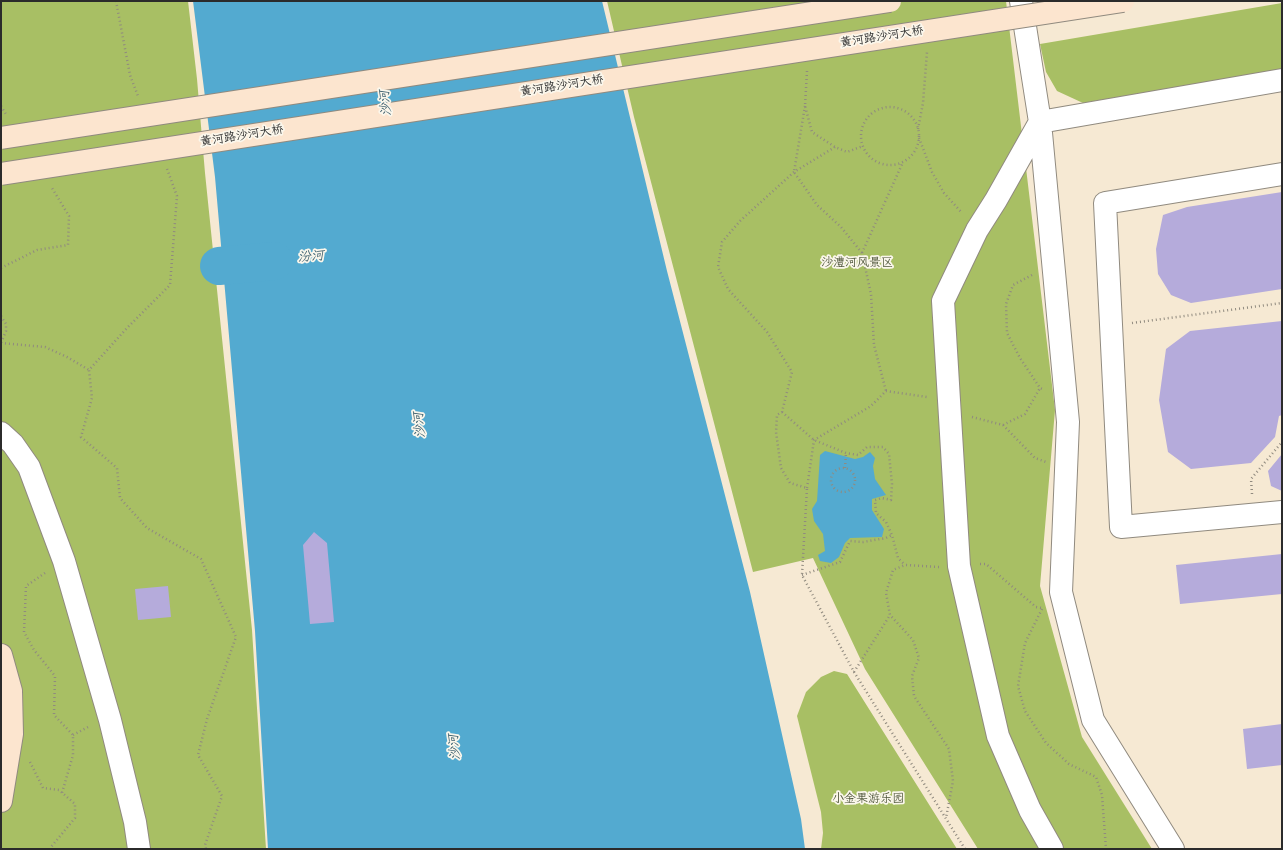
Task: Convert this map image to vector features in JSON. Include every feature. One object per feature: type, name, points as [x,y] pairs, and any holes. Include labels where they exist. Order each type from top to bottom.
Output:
[{"type":"main road","points":[[5,129],[890,1]]},
{"type":"main road","name":"黄河路沙河大桥","points":[[1,174],[1123,1]]},
{"type":"main road","points":[[1,655],[11,690],[12,734],[1,801]]},
{"type":"street","points":[[1021,1],[1040,122],[1068,422],[1061,592],[1093,720],[1173,849]]},
{"type":"street","points":[[1040,122],[1282,80]]},
{"type":"street","points":[[1040,122],[996,200],[977,230],[943,301],[959,566],[998,736],[1030,810],[1052,849]]},
{"type":"street","points":[[1282,174],[1105,203],[1121,527],[1282,512]]},
{"type":"street","points":[[1,433],[13,444],[30,467],[64,561],[110,720],[135,822],[139,849]]},
{"type":"path","points":[[116,1],[130,75],[141,103]]},
{"type":"path","points":[[927,58],[923,103],[918,129],[919,138],[932,172],[944,193],[977,230]]},
{"type":"path","points":[[807,70],[805,106],[794,172],[817,205],[841,227],[862,253],[871,294],[874,345],[886,391]]},
{"type":"path","points":[[1,106],[5,129]]},
{"type":"path","points":[[805,106],[812,132],[835,147],[847,152],[863,146]]},
{"type":"path","points":[[918,129],[914,120],[904,111],[890,107],[881,108],[866,119],[862,128],[861,137],[867,155],[875,161],[894,165],[903,162],[911,156],[916,148],[919,138]]},
{"type":"path","points":[[807,488],[790,482],[781,468],[776,432],[777,414],[782,412],[792,372],[767,332],[728,289],[718,267],[722,242],[740,221],[794,172],[835,147]]},
{"type":"path","points":[[862,253],[903,162]]},
{"type":"path","points":[[166,167],[177,196],[170,285],[127,328],[89,370],[92,398],[81,437],[117,468],[120,498],[147,528],[201,559],[236,637],[207,719],[198,755],[222,796],[205,845],[206,849]]},
{"type":"path","points":[[1,268],[37,250],[68,245],[69,216],[49,184]]},
{"type":"path","points":[[1045,391],[1040,388],[1020,358],[1007,333],[1006,304],[1013,285],[1042,270],[1054,268]]},
{"type":"path","points":[[1110,326],[1282,303]]},
{"type":"path","points":[[1,316],[6,324],[6,331],[1,343],[45,346],[89,370]]},
{"type":"path","points":[[1003,425],[1025,414],[1040,388]]},
{"type":"path","points":[[886,391],[950,406],[1003,425],[1035,458],[1066,471]]},
{"type":"path","points":[[814,440],[872,406],[886,391]]},
{"type":"path","points":[[782,412],[814,440],[846,453],[858,456],[867,447],[883,447],[889,454],[892,484],[891,500],[882,498],[875,500],[876,513],[886,522],[892,534],[898,558],[905,565]]},
{"type":"path","points":[[814,440],[807,488],[806,530],[802,575],[854,672],[965,849]]},
{"type":"path","points":[[1252,515],[1251,479],[1282,442]]},
{"type":"path","points":[[845,468],[846,453]]},
{"type":"path","points":[[845,468],[849,469],[855,475],[856,483],[850,490],[842,492],[835,489],[831,478],[834,471],[845,468]]},
{"type":"path","points":[[802,575],[840,562],[850,541],[863,542],[886,538],[892,534]]},
{"type":"path","points":[[62,793],[73,755],[72,734],[54,715],[55,676],[34,650],[24,632],[26,586],[64,561]]},
{"type":"path","points":[[946,818],[952,781],[949,749],[914,696],[912,676],[919,658],[912,640],[890,615],[886,593],[894,570],[905,565],[928,567],[986,564],[1036,607],[1066,614]]},
{"type":"path","points":[[1043,608],[1026,644],[1018,686],[1025,711],[1046,743],[1069,764],[1096,777],[1102,795],[1106,849]]},
{"type":"path","points":[[854,672],[890,615]]},
{"type":"path","points":[[10,750],[28,758],[43,788],[59,790],[75,804],[75,818],[51,847],[52,849]]},
{"type":"green space","points":[[1,1],[188,1],[252,630],[266,849],[1,849]]},
{"type":"green space","name":"沙澧河风景区","points":[[607,1],[1006,1],[1055,410],[1040,586],[1082,737],[1152,849],[978,849],[865,669],[813,558],[753,572],[634,117]]},
{"type":"green space","points":[[1282,3],[1282,69],[1083,103],[1057,91],[1046,72],[1040,44]]},
{"type":"green space","name":"小金果游乐园","points":[[834,671],[847,674],[957,849],[821,849],[823,833],[821,812],[797,716],[806,692],[821,677]]},
{"type":"water","name":"沙河","points":[[193,1],[602,1],[667,271],[750,592],[801,819],[805,849],[268,849],[255,631],[215,177]]},
{"type":"water","points":[[825,451],[855,459],[863,457],[870,452],[875,458],[873,466],[875,479],[886,495],[872,499],[872,510],[884,529],[882,537],[850,538],[845,543],[839,557],[831,563],[820,561],[818,555],[825,551],[823,534],[814,521],[812,509],[817,501],[820,455]]},
{"type":"building","points":[[1282,192],[1282,289],[1191,303],[1171,295],[1158,274],[1156,249],[1163,215],[1187,207]]},
{"type":"building","points":[[1282,321],[1282,415],[1279,416],[1275,437],[1251,463],[1191,469],[1168,452],[1159,400],[1166,349],[1190,331]]},
{"type":"building","points":[[1282,454],[1282,491],[1271,486],[1268,471]]},
{"type":"building","points":[[314,532],[327,543],[334,622],[310,624],[303,545]]},
{"type":"building","points":[[1282,554],[1282,594],[1180,604],[1176,565]]},
{"type":"building","points":[[168,586],[171,617],[138,620],[135,589]]},
{"type":"building","points":[[1282,724],[1282,765],[1247,769],[1243,729]]},
{"type":"waterway","name":"汾河","points":[[219,266],[274,261]]}]
